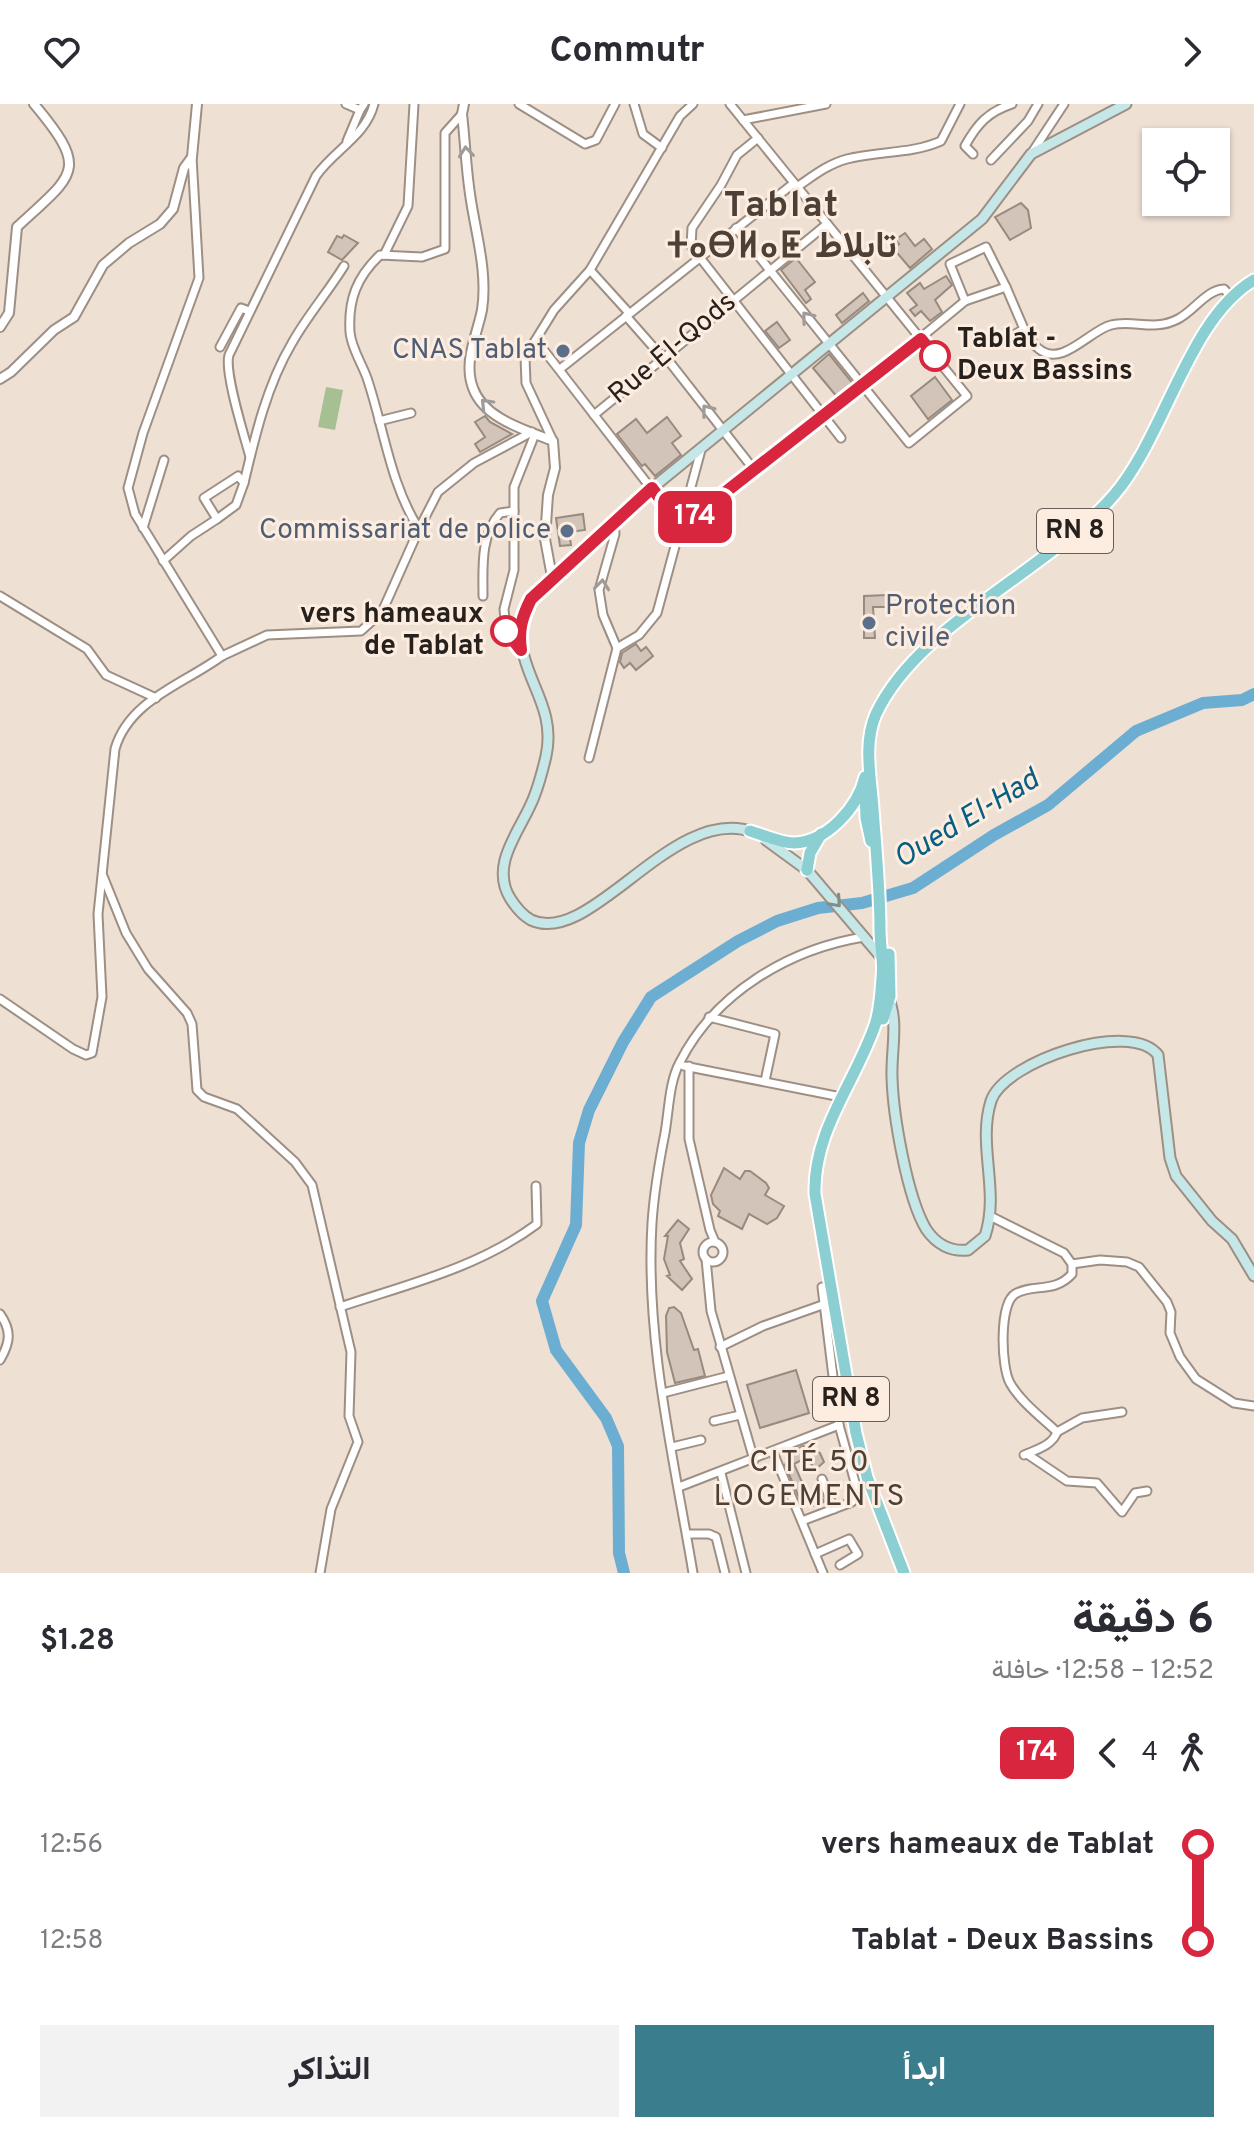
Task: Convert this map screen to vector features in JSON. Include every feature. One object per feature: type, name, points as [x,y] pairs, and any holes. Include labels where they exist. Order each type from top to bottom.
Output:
[{"type":"main road","points":[[865,777],[857,801],[840,820],[824,831],[794,843],[750,831],[716,830],[682,843],[616,890],[568,919],[543,923],[522,914],[503,882],[504,862],[535,796],[549,742],[541,699],[521,650],[519,634],[522,615],[531,599],[552,577],[614,520],[982,219],[1031,154],[1126,104]]},
{"type":"main road","name":"RN 8","points":[[878,864],[867,826],[865,777],[870,731],[891,688],[913,661],[1105,505],[1144,455],[1201,337],[1232,298],[1254,280]]},
{"type":"main road","name":"RN 8","points":[[869,753],[878,864],[881,988],[876,1024],[841,1097],[816,1166],[815,1194],[829,1303],[863,1462],[904,1573]]},
{"type":"main road","points":[[840,820],[855,820],[867,826],[876,843]]},
{"type":"main road","points":[[750,831],[807,870],[867,936],[882,959]]},
{"type":"main road","points":[[807,870],[813,845],[824,831]]},
{"type":"main road","points":[[856,923],[870,931],[881,924]]},
{"type":"main road","name":"RN 8","points":[[819,1218],[819,1181],[826,1144],[875,1042],[889,1000],[888,939],[881,924]]},
{"type":"main road","points":[[881,988],[889,1000],[893,1018],[891,1069],[896,1117],[920,1216],[926,1229],[940,1244],[960,1250],[979,1243],[985,1236],[990,1216],[991,1186],[987,1124],[997,1087],[1027,1065],[1110,1040],[1132,1041],[1151,1047],[1158,1055],[1170,1158],[1176,1176],[1212,1221],[1232,1239],[1254,1276]]},
{"type":"street","points":[[0,327],[9,313],[17,227],[67,180],[70,158],[58,133],[34,104]]},
{"type":"street","points":[[197,104],[192,157],[199,278],[133,464],[128,488],[135,514],[222,656]]},
{"type":"street","points":[[346,104],[362,107],[346,144]]},
{"type":"street","points":[[250,457],[226,366],[249,311],[316,176],[326,161],[361,132],[374,104]]},
{"type":"street","points":[[414,104],[408,206],[384,255],[361,273],[352,302],[350,334],[405,507],[419,529]]},
{"type":"street","points":[[464,104],[462,114],[470,193],[481,254],[482,308],[470,356],[472,388],[482,403],[504,420],[553,441]]},
{"type":"street","points":[[519,104],[585,144],[596,140],[615,104]]},
{"type":"street","points":[[634,104],[643,134],[662,148]]},
{"type":"street","points":[[552,577],[545,539],[548,495],[555,468],[553,441],[532,399],[524,370],[525,357],[554,310],[590,270],[680,116],[693,104]]},
{"type":"street","points":[[730,104],[967,396],[909,443],[736,228]]},
{"type":"street","points":[[743,120],[826,104]]},
{"type":"street","points":[[560,369],[736,228],[796,185],[826,167],[848,159],[892,154],[941,141],[960,104]]},
{"type":"street","points":[[973,154],[965,146],[977,124],[995,110],[1012,104]]},
{"type":"street","points":[[991,160],[1028,121],[1038,104]]},
{"type":"street","points":[[1031,154],[1064,104]]},
{"type":"street","points":[[384,255],[422,257],[445,249],[445,133],[462,114]]},
{"type":"street","points":[[758,138],[737,155],[692,228],[691,246],[698,259],[841,438]]},
{"type":"street","points":[[0,379],[11,372],[33,348],[74,317],[103,265],[129,243],[160,224],[173,209],[184,168],[192,157]]},
{"type":"street","name":"Rue El-Qods","points":[[594,415],[827,224]]},
{"type":"street","points":[[950,264],[986,247],[1024,329],[1039,350],[1052,355],[1111,325],[1152,327],[1169,323],[1181,318],[1216,289],[1224,289],[1232,298]]},
{"type":"street","points":[[943,251],[965,301]]},
{"type":"street","points":[[163,561],[191,536],[236,505],[268,397],[291,344],[344,266]]},
{"type":"street","points":[[590,270],[662,357],[668,360],[755,471]]},
{"type":"street","points":[[681,527],[825,417],[965,301],[1006,287]]},
{"type":"street","points":[[220,347],[241,308],[249,311]]},
{"type":"street","points":[[1012,336],[1024,329]]},
{"type":"street","points":[[536,340],[681,527]]},
{"type":"street","points":[[379,421],[411,413]]},
{"type":"street","points":[[521,650],[506,631],[504,609],[514,570],[514,487],[534,433]]},
{"type":"street","points":[[0,999],[73,1049],[86,1055],[92,1053],[102,997],[98,914],[115,749],[120,732],[130,717],[222,656],[267,635],[361,631],[382,612],[438,492],[474,463],[534,433]]},
{"type":"street","points":[[617,648],[630,642],[657,613],[701,450]]},
{"type":"street","points":[[143,528],[164,460]]},
{"type":"street","points":[[217,519],[204,498],[238,476],[244,483]]},
{"type":"street","points":[[483,596],[482,558],[491,524],[500,513],[514,511]]},
{"type":"street","points":[[589,758],[617,648],[603,615],[599,590],[615,534],[614,520]]},
{"type":"street","points":[[0,596],[87,649],[106,675],[156,698]]},
{"type":"street","points":[[103,876],[126,933],[148,969],[187,1013],[192,1024],[197,1090],[204,1097],[237,1109],[295,1162],[312,1185],[351,1352],[349,1416],[358,1442],[331,1509],[320,1573]]},
{"type":"street","points":[[693,1573],[663,1393],[653,1302],[652,1222],[658,1169],[678,1064],[709,1017],[750,982],[823,947],[867,936]]},
{"type":"street","points":[[709,1017],[775,1034],[765,1081]]},
{"type":"street","points":[[678,1064],[841,1097]]},
{"type":"street","points":[[689,1066],[689,1139],[712,1242],[723,1252],[715,1261],[710,1276]]},
{"type":"street","points":[[340,1307],[481,1260],[503,1248],[537,1224],[536,1186]]},
{"type":"street","points":[[990,1216],[1064,1253],[1072,1264],[1072,1274],[1065,1281],[1051,1288],[1016,1293],[1004,1311],[1004,1360],[1009,1382],[1057,1432]]},
{"type":"street","points":[[712,1242],[703,1250],[710,1276],[710,1302],[720,1347],[754,1460]]},
{"type":"street","points":[[706,1259],[715,1261]]},
{"type":"street","points":[[1072,1264],[1100,1260],[1127,1262],[1139,1267],[1167,1302],[1171,1312],[1170,1333],[1180,1357],[1196,1379],[1234,1403],[1254,1406]]},
{"type":"street","points":[[802,1521],[852,1502],[858,1493],[839,1425],[829,1303],[822,1287]]},
{"type":"street","points":[[720,1347],[763,1326],[829,1303]]},
{"type":"street","points":[[0,1314],[9,1335],[8,1348],[0,1360]]},
{"type":"street","points":[[663,1393],[729,1376]]},
{"type":"street","points":[[1122,1412],[1082,1418],[1057,1432],[1043,1447],[1025,1455],[1067,1481],[1097,1483],[1122,1512],[1135,1493],[1147,1491]]},
{"type":"street","points":[[714,1421],[740,1415]]},
{"type":"street","points":[[679,1487],[839,1425]]},
{"type":"street","points":[[672,1447],[701,1440]]},
{"type":"street","points":[[773,1452],[823,1573]]},
{"type":"street","points":[[721,1473],[746,1573]]},
{"type":"street","points":[[822,1479],[834,1509]]},
{"type":"street","points":[[687,1534],[716,1537],[725,1573]]},
{"type":"street","points":[[815,1554],[849,1539],[858,1554],[840,1565]]},
{"type":"green space","points":[[326,387],[343,390],[335,430],[318,427]]},
{"type":"building","points":[[1021,203],[1028,210],[1031,228],[1010,240],[995,217]]},
{"type":"building","points":[[905,233],[915,246],[924,239],[932,249],[910,268],[893,248],[899,244],[895,240]]},
{"type":"building","points":[[344,235],[358,243],[342,260],[328,252],[337,236],[342,238]]},
{"type":"building","points":[[796,258],[815,282],[805,290],[811,299],[806,303],[781,270]]},
{"type":"building","points":[[946,276],[952,285],[935,300],[942,312],[930,321],[921,311],[915,316],[910,310],[917,305],[907,293],[920,283],[924,289]]},
{"type":"building","points":[[863,293],[869,301],[842,323],[836,315]]},
{"type":"building","points":[[777,322],[790,340],[779,348],[765,331]]},
{"type":"building","points":[[829,354],[854,385],[838,398],[813,368]]},
{"type":"building","points":[[935,377],[952,400],[928,419],[911,396]]},
{"type":"building","points":[[485,416],[512,434],[480,452],[475,444],[485,437],[475,422]]},
{"type":"building","points":[[667,417],[681,436],[672,443],[681,455],[655,476],[645,464],[642,466],[617,434],[636,419],[647,433]]},
{"type":"building","name":"Commissariat de police","points":[[583,514],[585,530],[569,532],[571,545],[560,546],[556,518]]},
{"type":"building","name":"Protection civile","points":[[887,595],[888,607],[873,607],[875,638],[864,638],[864,596]]},
{"type":"building","points":[[636,644],[641,651],[646,647],[653,656],[636,670],[630,663],[624,668],[620,662],[622,653]]},
{"type":"building","points":[[724,1168],[740,1179],[745,1171],[750,1171],[766,1183],[769,1188],[765,1195],[784,1206],[777,1218],[767,1224],[749,1214],[742,1229],[718,1216],[720,1211],[713,1204],[711,1195]]},
{"type":"building","points":[[678,1220],[689,1229],[680,1243],[684,1259],[680,1261],[692,1279],[682,1290],[667,1276],[670,1275],[664,1259],[668,1236],[665,1236]]},
{"type":"building","points":[[674,1307],[681,1313],[694,1350],[698,1349],[705,1376],[675,1383],[667,1352],[666,1316],[669,1308]]},
{"type":"building","points":[[796,1370],[809,1413],[760,1428],[747,1385]]},
{"type":"building","points":[[803,1446],[820,1453],[824,1462],[815,1470],[807,1457],[794,1464],[807,1494],[820,1492],[824,1502],[814,1506],[800,1500],[785,1465],[790,1452]]},
{"type":"waterway","name":"Oued El-Had","points":[[624,1573],[619,1553],[618,1446],[606,1418],[556,1350],[542,1301],[576,1225],[579,1143],[589,1110],[623,1042],[651,997],[738,941],[777,921],[818,908],[862,903],[913,888],[994,835],[1048,805],[1136,731],[1203,703],[1242,700],[1254,694]]},
{"type":"bus line","name":"174","points":[[506,631],[521,650],[519,634],[522,615],[531,599],[652,488],[681,527],[921,339],[935,356]]},
{"type":"place","name":"CNAS Tablat","points":[[563,351]]},
{"type":"place","name":"Tablat - Deux Bassins","points":[[935,356]]},
{"type":"place","name":"Commissariat de police","points":[[567,531]]},
{"type":"place","name":"Protection civile","points":[[869,623]]},
{"type":"place","name":"vers hameaux de Tablat","points":[[506,631]]},
{"type":"district","name":"Tablat ⵜⴰⴱⵍⴰⵟ تابلاط","points":[[782,228]]},
{"type":"district","name":"CITÉ 50 LOGEMENTS","points":[[810,1480]]}]
